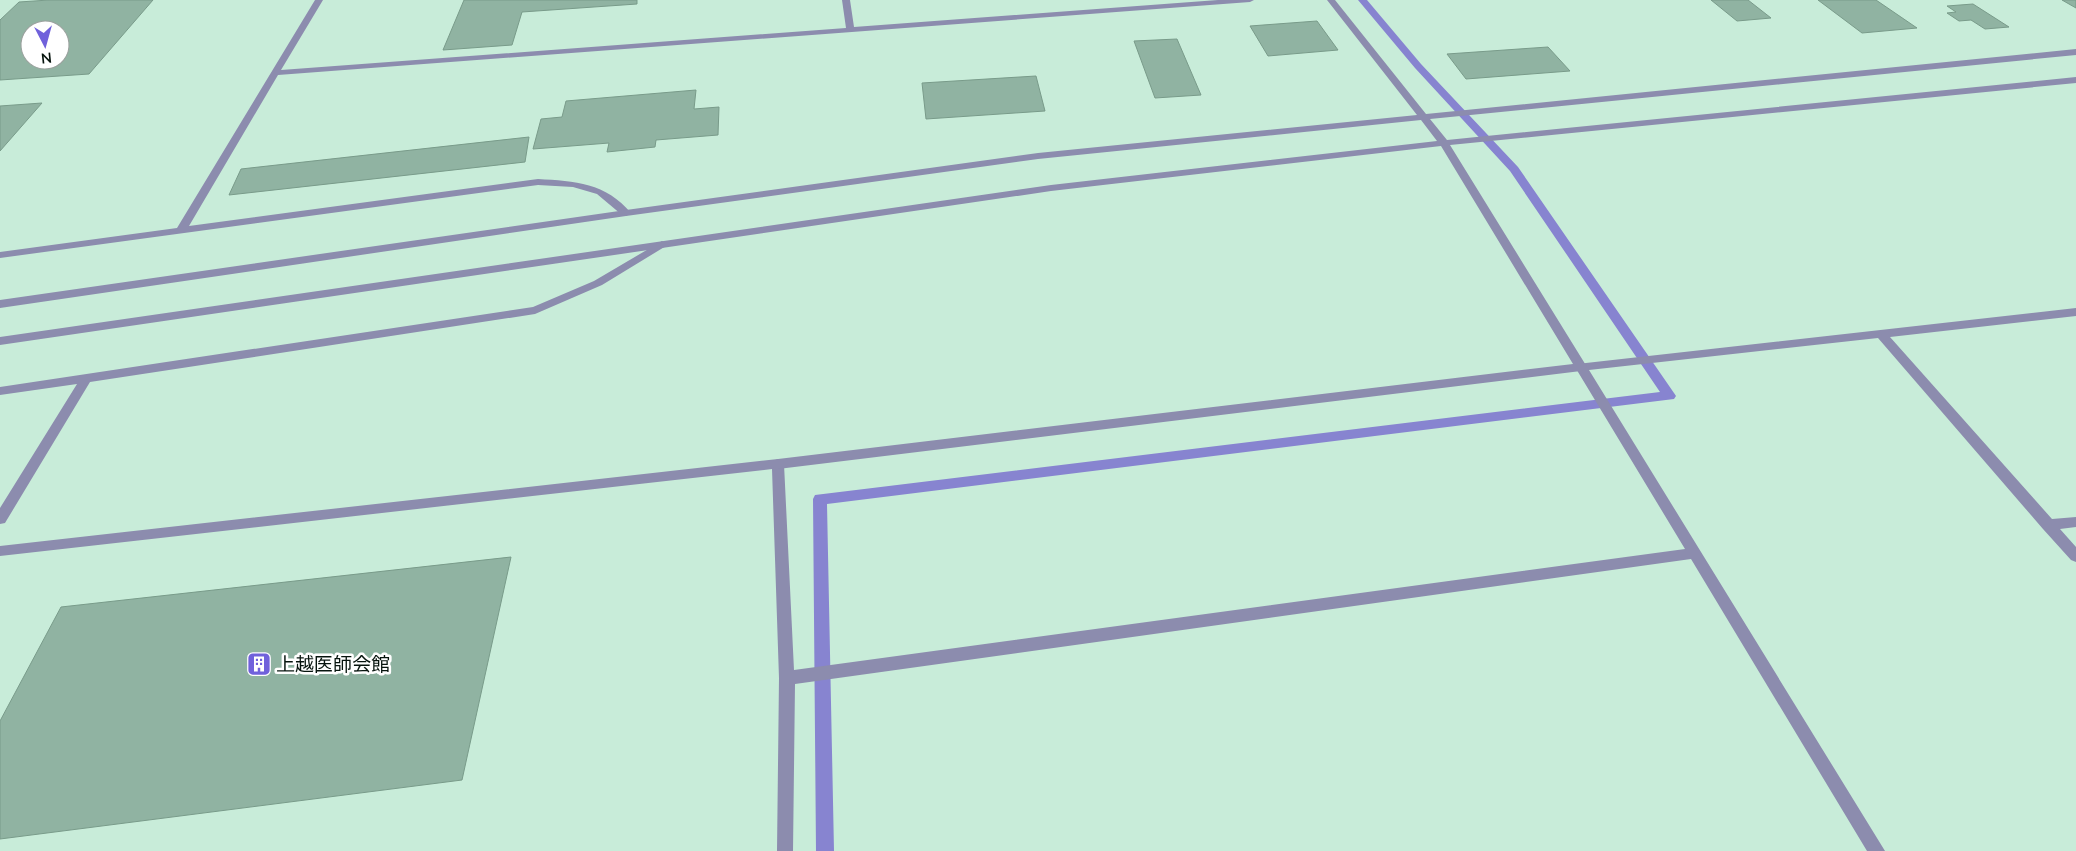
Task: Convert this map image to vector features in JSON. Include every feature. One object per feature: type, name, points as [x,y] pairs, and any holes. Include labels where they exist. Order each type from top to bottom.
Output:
[{"type":"street","points":[[180,232],[320,0]]},
{"type":"street","points":[[846,0],[850,30]]},
{"type":"street","points":[[276,73],[1250,0]]},
{"type":"street","points":[[1331,0],[1444,143],[1877,851]]},
{"type":"street","points":[[0,304],[626,213],[1038,156],[2076,52]]},
{"type":"street","points":[[0,341],[1052,188],[1444,143],[2076,80]]},
{"type":"street","points":[[0,255],[538,182],[574,184],[601,192],[626,213]]},
{"type":"street","points":[[0,391],[535,310],[598,283],[662,244]]},
{"type":"street","points":[[0,551],[778,464],[1581,367],[2076,312]]},
{"type":"street","points":[[1881,334],[2076,556]]},
{"type":"street","points":[[0,520],[86,378]]},
{"type":"street","points":[[778,464],[787,678],[785,851]]},
{"type":"street","points":[[2048,525],[2076,522]]},
{"type":"street","points":[[787,678],[1694,553]]},
{"type":"building","points":[[49,0],[153,0],[89,74],[0,80],[0,20],[19,2]]},
{"type":"building","points":[[464,0],[637,0],[637,4],[522,12],[512,45],[443,50]]},
{"type":"building","points":[[1711,0],[1748,0],[1771,18],[1737,21]]},
{"type":"building","points":[[1818,0],[1876,0],[1917,28],[1862,33]]},
{"type":"building","points":[[2062,0],[2076,0],[2076,8]]},
{"type":"building","points":[[1973,4],[2009,27],[1985,29],[1971,20],[1959,21],[1947,13],[1956,12],[1947,6]]},
{"type":"building","points":[[1317,21],[1338,50],[1268,56],[1250,26]]},
{"type":"building","points":[[1177,39],[1201,95],[1155,98],[1134,41]]},
{"type":"building","points":[[1548,47],[1570,71],[1466,79],[1447,54]]},
{"type":"building","points":[[1036,76],[1045,111],[926,119],[922,83]]},
{"type":"building","points":[[696,90],[694,109],[719,107],[718,135],[656,140],[655,147],[607,152],[609,143],[533,149],[541,119],[562,117],[566,101]]},
{"type":"building","points":[[42,103],[0,151],[0,106]]},
{"type":"building","points":[[529,137],[525,162],[229,195],[241,169]]},
{"type":"building","name":"上越医師会館","points":[[511,557],[462,780],[0,839],[0,721],[61,607]]},
{"type":"waterway","points":[[825,851],[820,499],[1669,396],[1514,169],[1418,66],[1362,0]]},
{"type":"place","name":"上越医師会館","points":[[259,664]]}]
